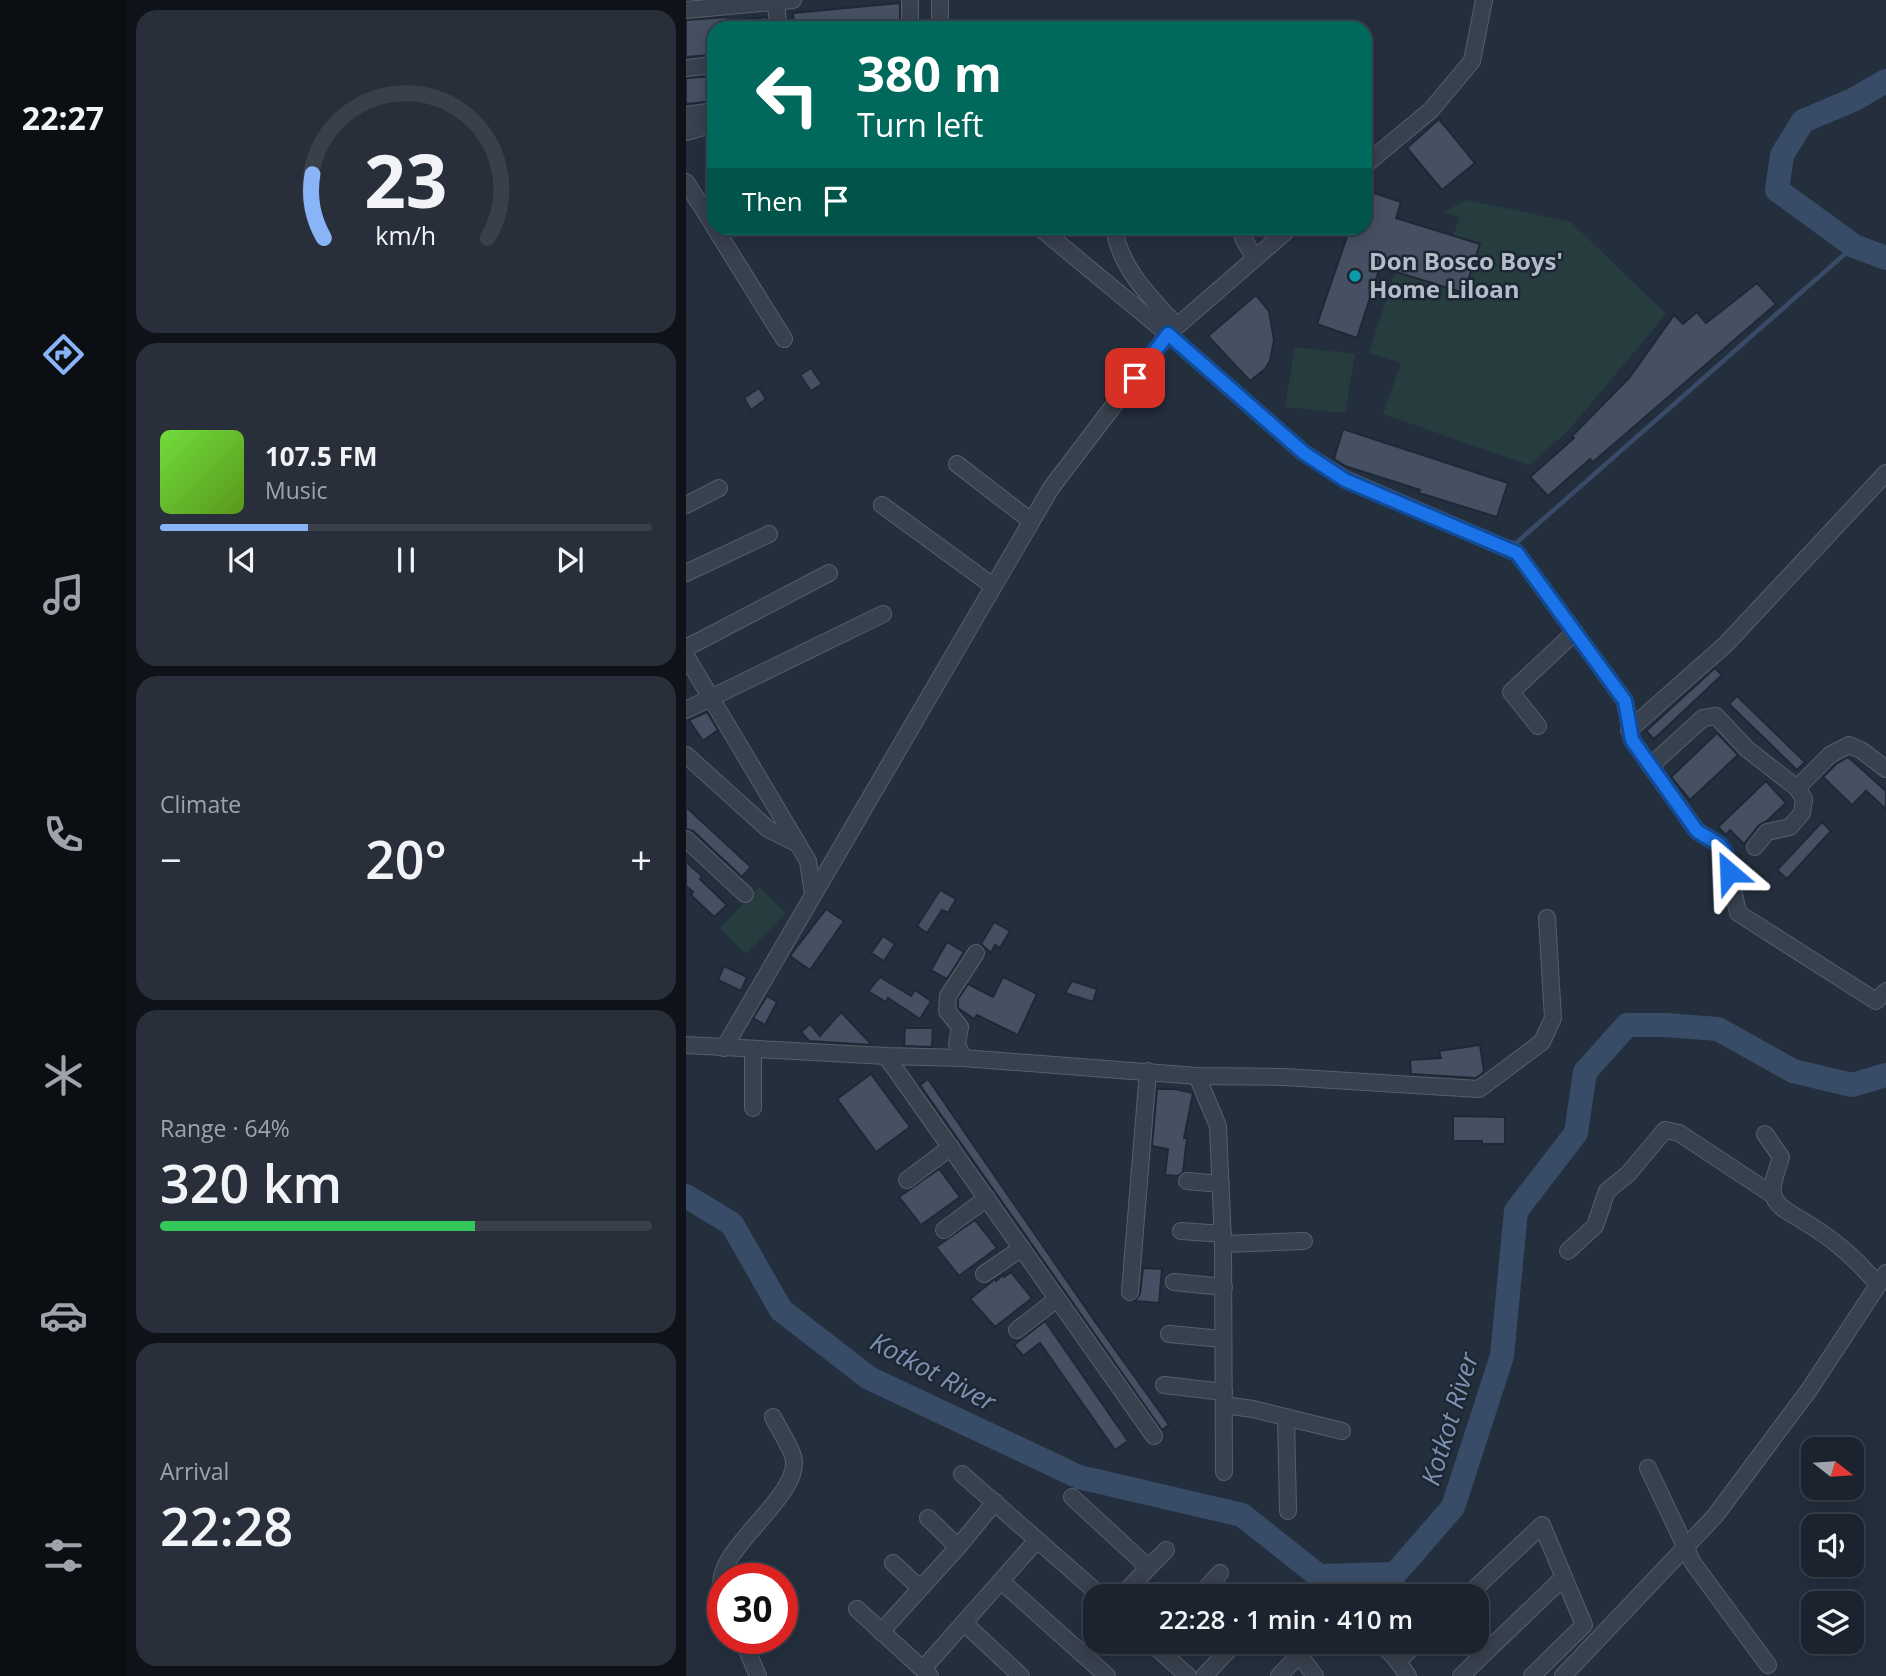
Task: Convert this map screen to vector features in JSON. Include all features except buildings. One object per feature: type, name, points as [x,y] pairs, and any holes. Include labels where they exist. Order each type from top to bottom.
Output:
[{"type":"street","points":[[686,10],[793,0]]},
{"type":"street","points":[[910,0],[910,21]]},
{"type":"street","points":[[940,0],[940,21]]},
{"type":"street","points":[[1372,159],[1431,110],[1478,63],[1484,0]]},
{"type":"street","points":[[776,1],[778,21]]},
{"type":"street","points":[[686,68],[707,66]]},
{"type":"street","points":[[686,116],[707,112]]},
{"type":"street","points":[[686,132],[707,126]]},
{"type":"street","points":[[686,182],[707,216]]},
{"type":"street","points":[[719,235],[784,339]]},
{"type":"street","points":[[1049,235],[1172,330],[1304,453],[1345,480],[1517,553],[1625,701],[1632,740],[1697,831],[1720,845],[1725,852],[1738,913],[1876,1001],[1886,991]]},
{"type":"street","points":[[1115,235],[1117,246],[1128,267],[1172,330]]},
{"type":"street","points":[[1242,235],[1254,257]]},
{"type":"street","points":[[724,1048],[1051,488],[1172,330],[1281,235]]},
{"type":"street","points":[[957,464],[1031,521]]},
{"type":"street","points":[[1629,730],[1726,644],[1886,473]]},
{"type":"street","points":[[686,505],[719,488]]},
{"type":"street","points":[[882,505],[993,586]]},
{"type":"street","points":[[686,573],[769,534]]},
{"type":"street","points":[[686,648],[829,573]]},
{"type":"street","points":[[686,710],[883,614]]},
{"type":"street","points":[[1538,726],[1511,692],[1575,632]]},
{"type":"street","points":[[686,656],[808,861],[813,894]]},
{"type":"street","points":[[1653,767],[1657,760],[1703,718],[1717,716],[1747,749],[1797,789],[1804,799],[1802,813],[1790,827],[1767,832],[1755,847]]},
{"type":"street","points":[[1797,789],[1830,755],[1849,744],[1886,769]]},
{"type":"street","points":[[686,755],[768,829],[799,845]]},
{"type":"street","points":[[686,839],[745,894]]},
{"type":"street","points":[[686,1045],[963,1058],[1197,1076],[1284,1077],[1479,1089],[1542,1042],[1553,1018],[1547,918]]},
{"type":"street","points":[[963,1058],[957,1044],[960,1027],[947,1011],[948,996],[976,953]]},
{"type":"street","points":[[753,1049],[753,1108]]},
{"type":"street","points":[[886,1056],[1154,1436]]},
{"type":"street","points":[[1130,1292],[1148,1071]]},
{"type":"street","points":[[1197,1076],[1218,1126],[1224,1287],[1224,1472]]},
{"type":"street","points":[[1563,1676],[1715,1516],[1809,1390],[1882,1279],[1860,1264],[1831,1237],[1779,1206],[1773,1195],[1679,1133],[1665,1130],[1628,1174],[1607,1191],[1595,1226],[1568,1251]]},
{"type":"street","points":[[1765,1134],[1781,1157],[1773,1195]]},
{"type":"street","points":[[907,1180],[951,1147]]},
{"type":"street","points":[[1187,1181],[1221,1184]]},
{"type":"street","points":[[944,1230],[987,1198]]},
{"type":"street","points":[[1181,1230],[1223,1239],[1304,1241]]},
{"type":"street","points":[[984,1273],[1022,1248]]},
{"type":"street","points":[[1174,1282],[1224,1287]]},
{"type":"street","points":[[1017,1330],[1057,1298]]},
{"type":"street","points":[[1168,1334],[1223,1339]]},
{"type":"street","points":[[1164,1385],[1342,1431]]},
{"type":"street","points":[[1286,1417],[1288,1511]]},
{"type":"street","points":[[727,1563],[791,1480],[795,1460],[773,1418]]},
{"type":"street","points":[[1648,1468],[1693,1563],[1768,1664]]},
{"type":"street","points":[[962,1474],[1087,1584]]},
{"type":"street","points":[[1072,1497],[1148,1567]]},
{"type":"street","points":[[881,1632],[995,1502]]},
{"type":"street","points":[[928,1518],[958,1547]]},
{"type":"street","points":[[1479,1584],[1542,1525],[1584,1625],[1532,1676]]},
{"type":"street","points":[[857,1609],[927,1673],[964,1623],[1037,1540]]},
{"type":"street","points":[[1132,1584],[1166,1550]]},
{"type":"street","points":[[893,1563],[920,1588]]},
{"type":"street","points":[[1210,1584],[1220,1573]]},
{"type":"street","points":[[1461,1676],[1564,1577]]},
{"type":"street","points":[[1002,1582],[1107,1676]]},
{"type":"street","points":[[964,1623],[1021,1676]]},
{"type":"street","points":[[749,1654],[758,1676]]},
{"type":"street","points":[[1165,1654],[1188,1676]]},
{"type":"street","points":[[1204,1676],[1225,1654]]},
{"type":"street","points":[[1279,1676],[1292,1654]]},
{"type":"street","points":[[1299,1654],[1315,1676]]},
{"type":"street","points":[[1390,1654],[1408,1676]]},
{"type":"street","points":[[1398,1661],[1406,1654]]},
{"type":"green space","points":[[1467,200],[1571,222],[1666,314],[1568,431],[1529,465],[1383,414],[1401,363],[1369,353],[1395,271],[1464,293],[1453,236],[1460,217],[1443,212]]},
{"type":"green space","points":[[1295,347],[1355,354],[1345,413],[1285,407]]},
{"type":"green space","points":[[759,887],[786,913],[746,954],[720,928]]},
{"type":"waterway","name":"Kotkot River","points":[[1886,81],[1853,100],[1803,121],[1782,155],[1777,190],[1854,246],[1886,258]]},
{"type":"waterway","points":[[1512,542],[1515,544],[1854,246]]},
{"type":"waterway","name":"Kotkot River","points":[[686,1196],[732,1224],[781,1310],[869,1378],[1079,1477],[1242,1515],[1319,1576],[1395,1574],[1453,1507],[1502,1356],[1516,1211],[1576,1133],[1585,1072],[1627,1025],[1718,1029],[1793,1071],[1852,1085],[1886,1075]]},
{"type":"place","name":"Don Bosco Boys' Home Liloan","points":[[1355,276]]},
{"type":"route","points":[[1135,378],[1168,334],[1304,453],[1345,480],[1473,532],[1517,553],[1625,701],[1632,740],[1697,831],[1720,845],[1725,852],[1729,872]]}]
